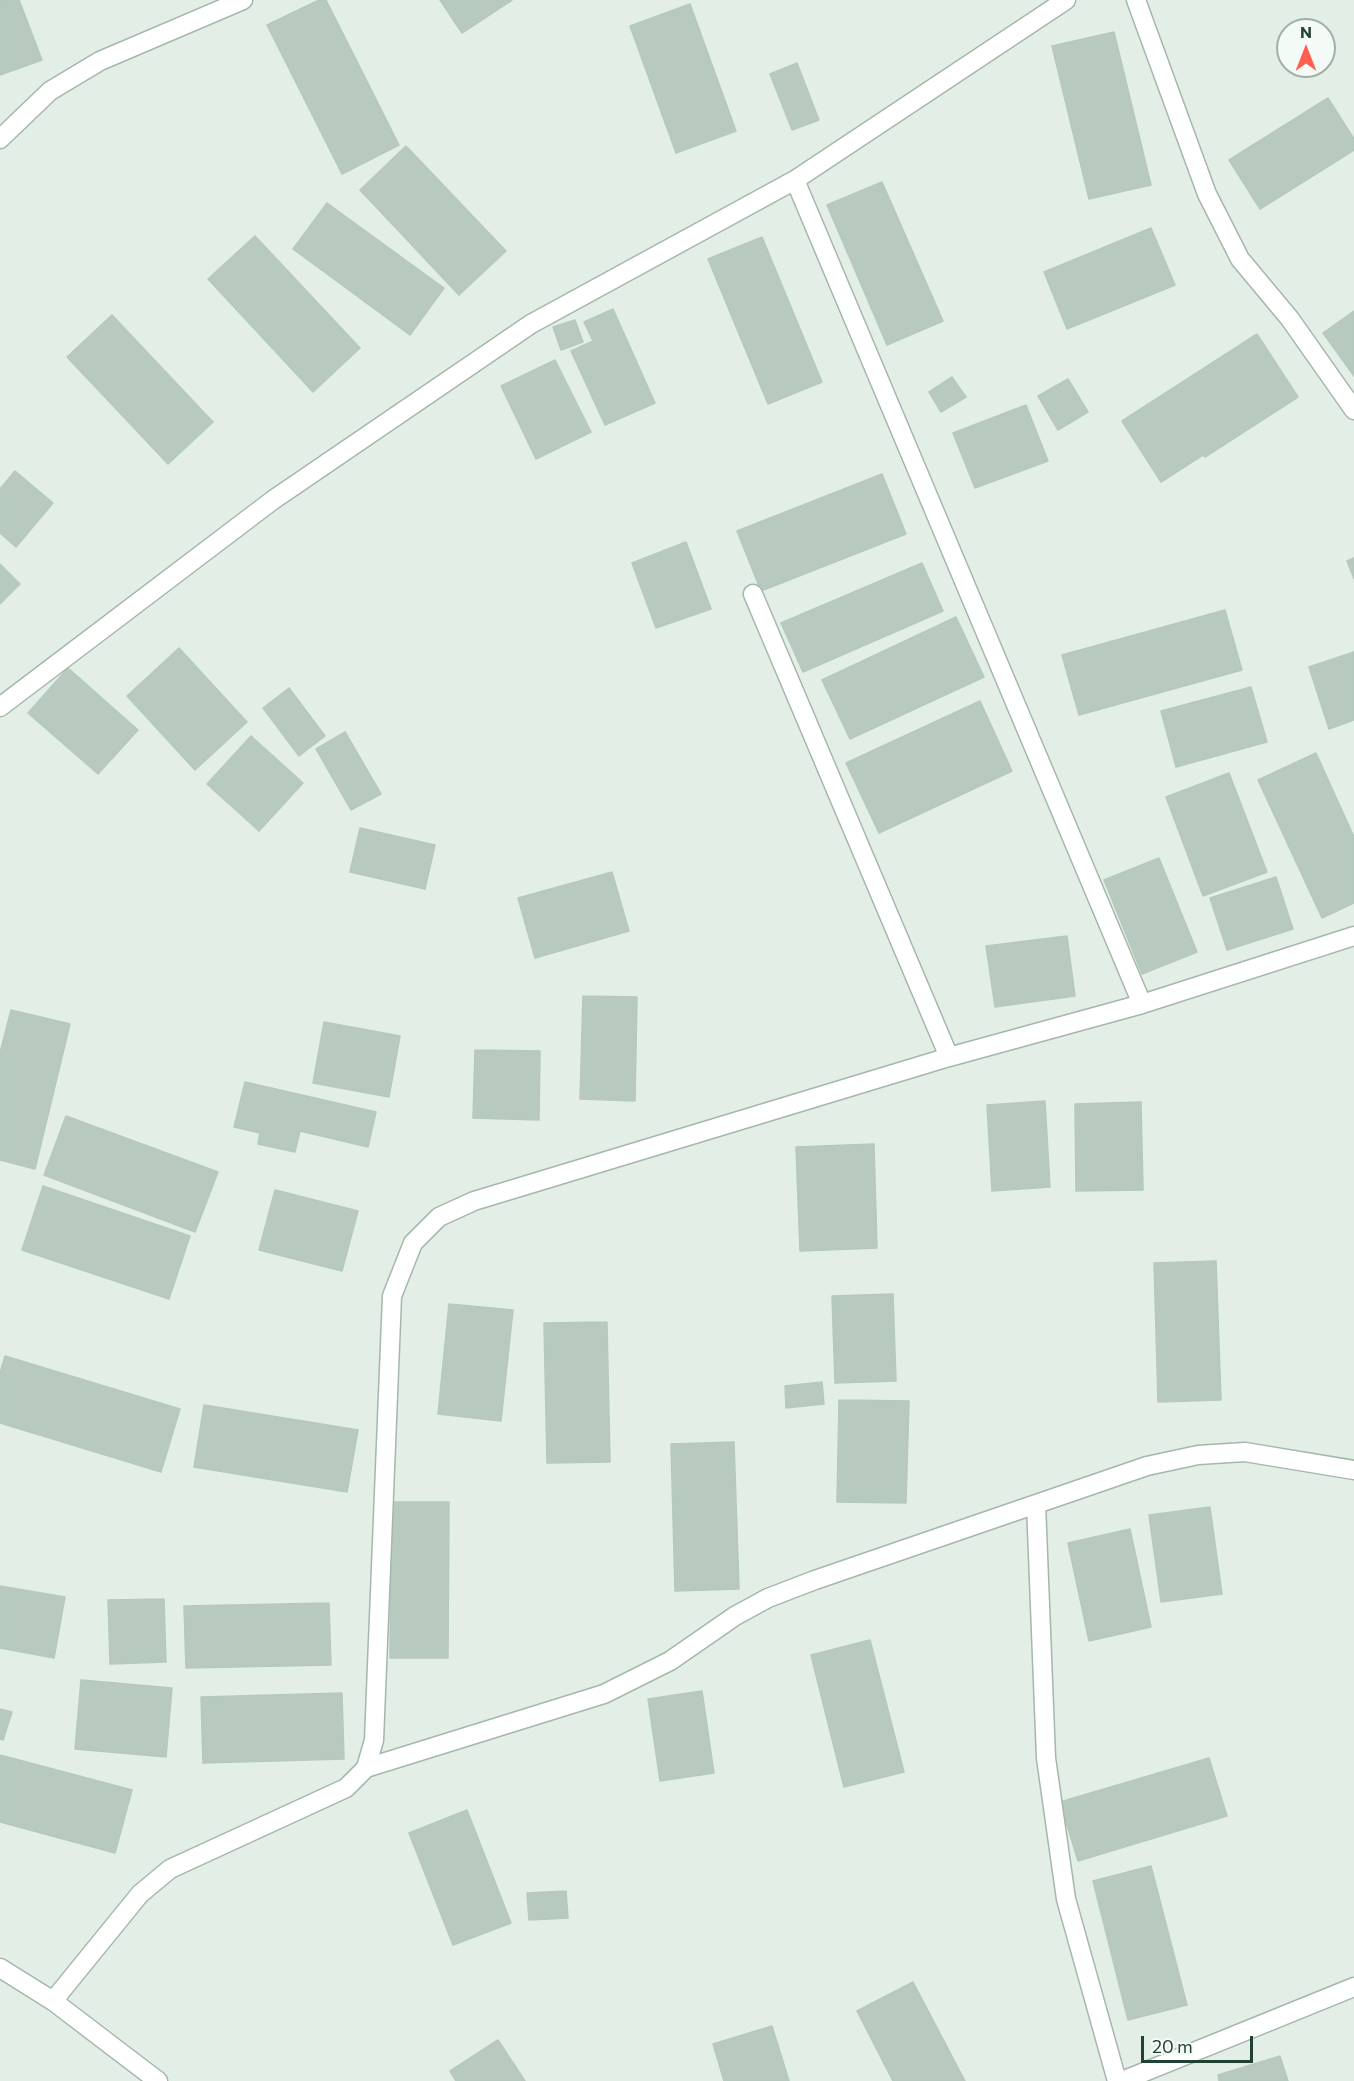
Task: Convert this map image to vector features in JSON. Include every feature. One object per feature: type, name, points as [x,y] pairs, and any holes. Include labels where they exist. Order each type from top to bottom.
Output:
[{"type":"street","points":[[0,139],[50,91],[100,61],[243,0]]},
{"type":"street","points":[[0,707],[273,500],[531,324],[795,180],[1066,0]]},
{"type":"street","points":[[1136,0],[1207,194],[1240,259],[1290,319],[1354,410]]},
{"type":"street","points":[[795,180],[1142,1004]]},
{"type":"street","points":[[753,594],[949,1057]]},
{"type":"street","points":[[366,1768],[374,1740],[392,1296],[413,1244],[440,1217],[474,1201],[949,1057],[1142,1004],[1354,936]]},
{"type":"street","points":[[54,2001],[140,1894],[170,1869],[346,1788],[366,1768],[604,1694],[670,1661],[735,1616],[768,1598],[1147,1466],[1198,1455],[1245,1452],[1354,1470]]},
{"type":"street","points":[[1036,1504],[1046,1758],[1066,1899],[1117,2081]]},
{"type":"street","points":[[0,1968],[54,2001],[159,2081]]},
{"type":"street","points":[[1122,2081],[1354,1988]]},
{"type":"building","points":[[0,0],[19,0],[42,60],[0,75]]},
{"type":"building","points":[[319,0],[326,0],[399,145],[342,174],[267,25]]},
{"type":"building","points":[[440,0],[512,0],[462,33]]},
{"type":"building","points":[[690,4],[736,131],[676,153],[630,26]]},
{"type":"building","points":[[1114,32],[1151,185],[1089,199],[1052,46]]},
{"type":"building","points":[[797,63],[819,120],[792,130],[770,74]]},
{"type":"building","points":[[1328,98],[1354,139],[1354,150],[1260,209],[1229,160]]},
{"type":"building","points":[[406,146],[506,251],[459,295],[360,190]]},
{"type":"building","points":[[882,182],[943,321],[887,345],[827,205]]},
{"type":"building","points":[[327,203],[444,288],[410,335],[293,249]]},
{"type":"building","points":[[1151,228],[1175,285],[1067,329],[1044,272]]},
{"type":"building","points":[[255,236],[360,348],[313,392],[208,279]]},
{"type":"building","points":[[762,237],[822,382],[768,404],[708,259]]},
{"type":"building","points":[[613,309],[655,403],[605,425],[571,351],[593,341],[584,322]]},
{"type":"building","points":[[1354,311],[1354,376],[1323,333]]},
{"type":"building","points":[[112,315],[213,422],[168,464],[67,357]]},
{"type":"building","points":[[575,320],[583,342],[561,350],[553,327]]},
{"type":"building","points":[[1257,334],[1298,397],[1205,457],[1203,455],[1161,482],[1122,421]]},
{"type":"building","points":[[555,360],[591,432],[536,459],[501,386]]},
{"type":"building","points":[[952,377],[966,397],[941,412],[929,392]]},
{"type":"building","points":[[1068,379],[1088,412],[1058,430],[1038,396]]},
{"type":"building","points":[[1026,405],[1048,461],[975,488],[953,433]]},
{"type":"building","points":[[15,471],[53,503],[16,547],[0,533],[0,489]]},
{"type":"building","points":[[882,474],[906,534],[761,591],[737,531]]},
{"type":"building","points":[[686,542],[711,609],[656,628],[632,563]]},
{"type":"building","points":[[1354,558],[1354,579],[1347,561]]},
{"type":"building","points":[[922,563],[943,611],[803,672],[781,623]]},
{"type":"building","points":[[0,564],[20,584],[0,604]]},
{"type":"building","points":[[1225,610],[1242,670],[1079,715],[1062,655]]},
{"type":"building","points":[[956,617],[984,677],[850,739],[822,680]]},
{"type":"building","points":[[179,648],[247,722],[195,770],[127,696]]},
{"type":"building","points":[[1354,652],[1354,720],[1329,729],[1309,667]]},
{"type":"building","points":[[68,668],[138,730],[98,774],[28,713]]},
{"type":"building","points":[[1251,687],[1267,742],[1176,767],[1161,711]]},
{"type":"building","points":[[289,688],[325,736],[299,756],[263,708]]},
{"type":"building","points":[[980,701],[1012,771],[879,833],[846,763]]},
{"type":"building","points":[[345,732],[381,794],[351,810],[316,749]]},
{"type":"building","points":[[251,736],[303,783],[259,831],[207,784]]},
{"type":"building","points":[[1316,753],[1354,837],[1354,903],[1322,918],[1258,780]]},
{"type":"building","points":[[1229,773],[1267,872],[1203,896],[1166,797]]},
{"type":"building","points":[[360,828],[435,845],[425,889],[350,872]]},
{"type":"building","points":[[1159,858],[1197,952],[1142,974],[1104,880]]},
{"type":"building","points":[[612,872],[629,931],[535,958],[518,898]]},
{"type":"building","points":[[1276,877],[1293,929],[1227,950],[1210,898]]},
{"type":"building","points":[[1067,936],[1075,996],[995,1007],[986,946]]},
{"type":"building","points":[[583,996],[637,997],[635,1101],[580,1099]]},
{"type":"building","points":[[11,1010],[70,1024],[35,1169],[0,1160],[0,1053]]},
{"type":"building","points":[[324,1022],[400,1036],[389,1097],[313,1083]]},
{"type":"building","points":[[475,1050],[540,1051],[539,1120],[473,1118]]},
{"type":"building","points":[[245,1082],[376,1112],[368,1147],[300,1131],[295,1152],[258,1144],[260,1133],[234,1127]]},
{"type":"building","points":[[1045,1101],[1050,1187],[992,1191],[987,1105]]},
{"type":"building","points":[[1141,1102],[1143,1190],[1076,1191],[1075,1104]]},
{"type":"building","points":[[66,1116],[218,1172],[195,1232],[44,1175]]},
{"type":"building","points":[[874,1144],[877,1248],[800,1251],[796,1147]]},
{"type":"building","points":[[43,1186],[190,1236],[169,1299],[22,1250]]},
{"type":"building","points":[[275,1190],[358,1211],[342,1271],[259,1250]]},
{"type":"building","points":[[1216,1261],[1221,1400],[1158,1402],[1154,1263]]},
{"type":"building","points":[[893,1294],[896,1381],[835,1383],[832,1296]]},
{"type":"building","points":[[449,1304],[513,1310],[501,1421],[438,1414]]},
{"type":"building","points":[[607,1322],[610,1462],[547,1463],[544,1323]]},
{"type":"building","points":[[5,1356],[180,1409],[161,1472],[0,1423],[0,1373]]},
{"type":"building","points":[[822,1382],[824,1404],[786,1408],[785,1386]]},
{"type":"building","points":[[839,1400],[909,1401],[906,1503],[837,1502]]},
{"type":"building","points":[[204,1405],[358,1430],[347,1492],[194,1467]]},
{"type":"building","points":[[734,1442],[739,1589],[675,1591],[671,1444]]},
{"type":"building","points":[[391,1502],[449,1502],[448,1658],[390,1658]]},
{"type":"building","points":[[1210,1507],[1222,1594],[1161,1602],[1149,1515]]},
{"type":"building","points":[[1130,1529],[1151,1627],[1089,1641],[1068,1543]]},
{"type":"building","points":[[0,1586],[65,1597],[54,1658],[0,1648]]},
{"type":"building","points":[[164,1599],[166,1662],[110,1664],[108,1600]]},
{"type":"building","points":[[329,1603],[331,1665],[186,1668],[184,1606]]},
{"type":"building","points":[[870,1640],[904,1772],[844,1787],[811,1655]]},
{"type":"building","points":[[81,1680],[172,1688],[166,1757],[75,1749]]},
{"type":"building","points":[[702,1691],[714,1773],[660,1781],[648,1699]]},
{"type":"building","points":[[342,1693],[344,1759],[203,1763],[201,1697]]},
{"type":"building","points":[[0,1709],[12,1712],[3,1740],[0,1739]]},
{"type":"building","points":[[0,1755],[132,1790],[115,1853],[0,1822]]},
{"type":"building","points":[[1209,1758],[1227,1816],[1078,1861],[1060,1802]]},
{"type":"building","points":[[467,1810],[511,1923],[453,1945],[409,1833]]},
{"type":"building","points":[[1151,1866],[1187,2005],[1128,2020],[1093,1881]]},
{"type":"building","points":[[566,1891],[568,1918],[529,1920],[527,1893]]},
{"type":"building","points":[[913,1982],[965,2081],[893,2081],[857,2011]]},
{"type":"building","points":[[772,2026],[789,2081],[724,2081],[713,2044]]},
{"type":"building","points":[[498,2040],[525,2081],[456,2081],[450,2071]]},
{"type":"building","points":[[1280,2056],[1288,2081],[1219,2081],[1218,2075]]}]
